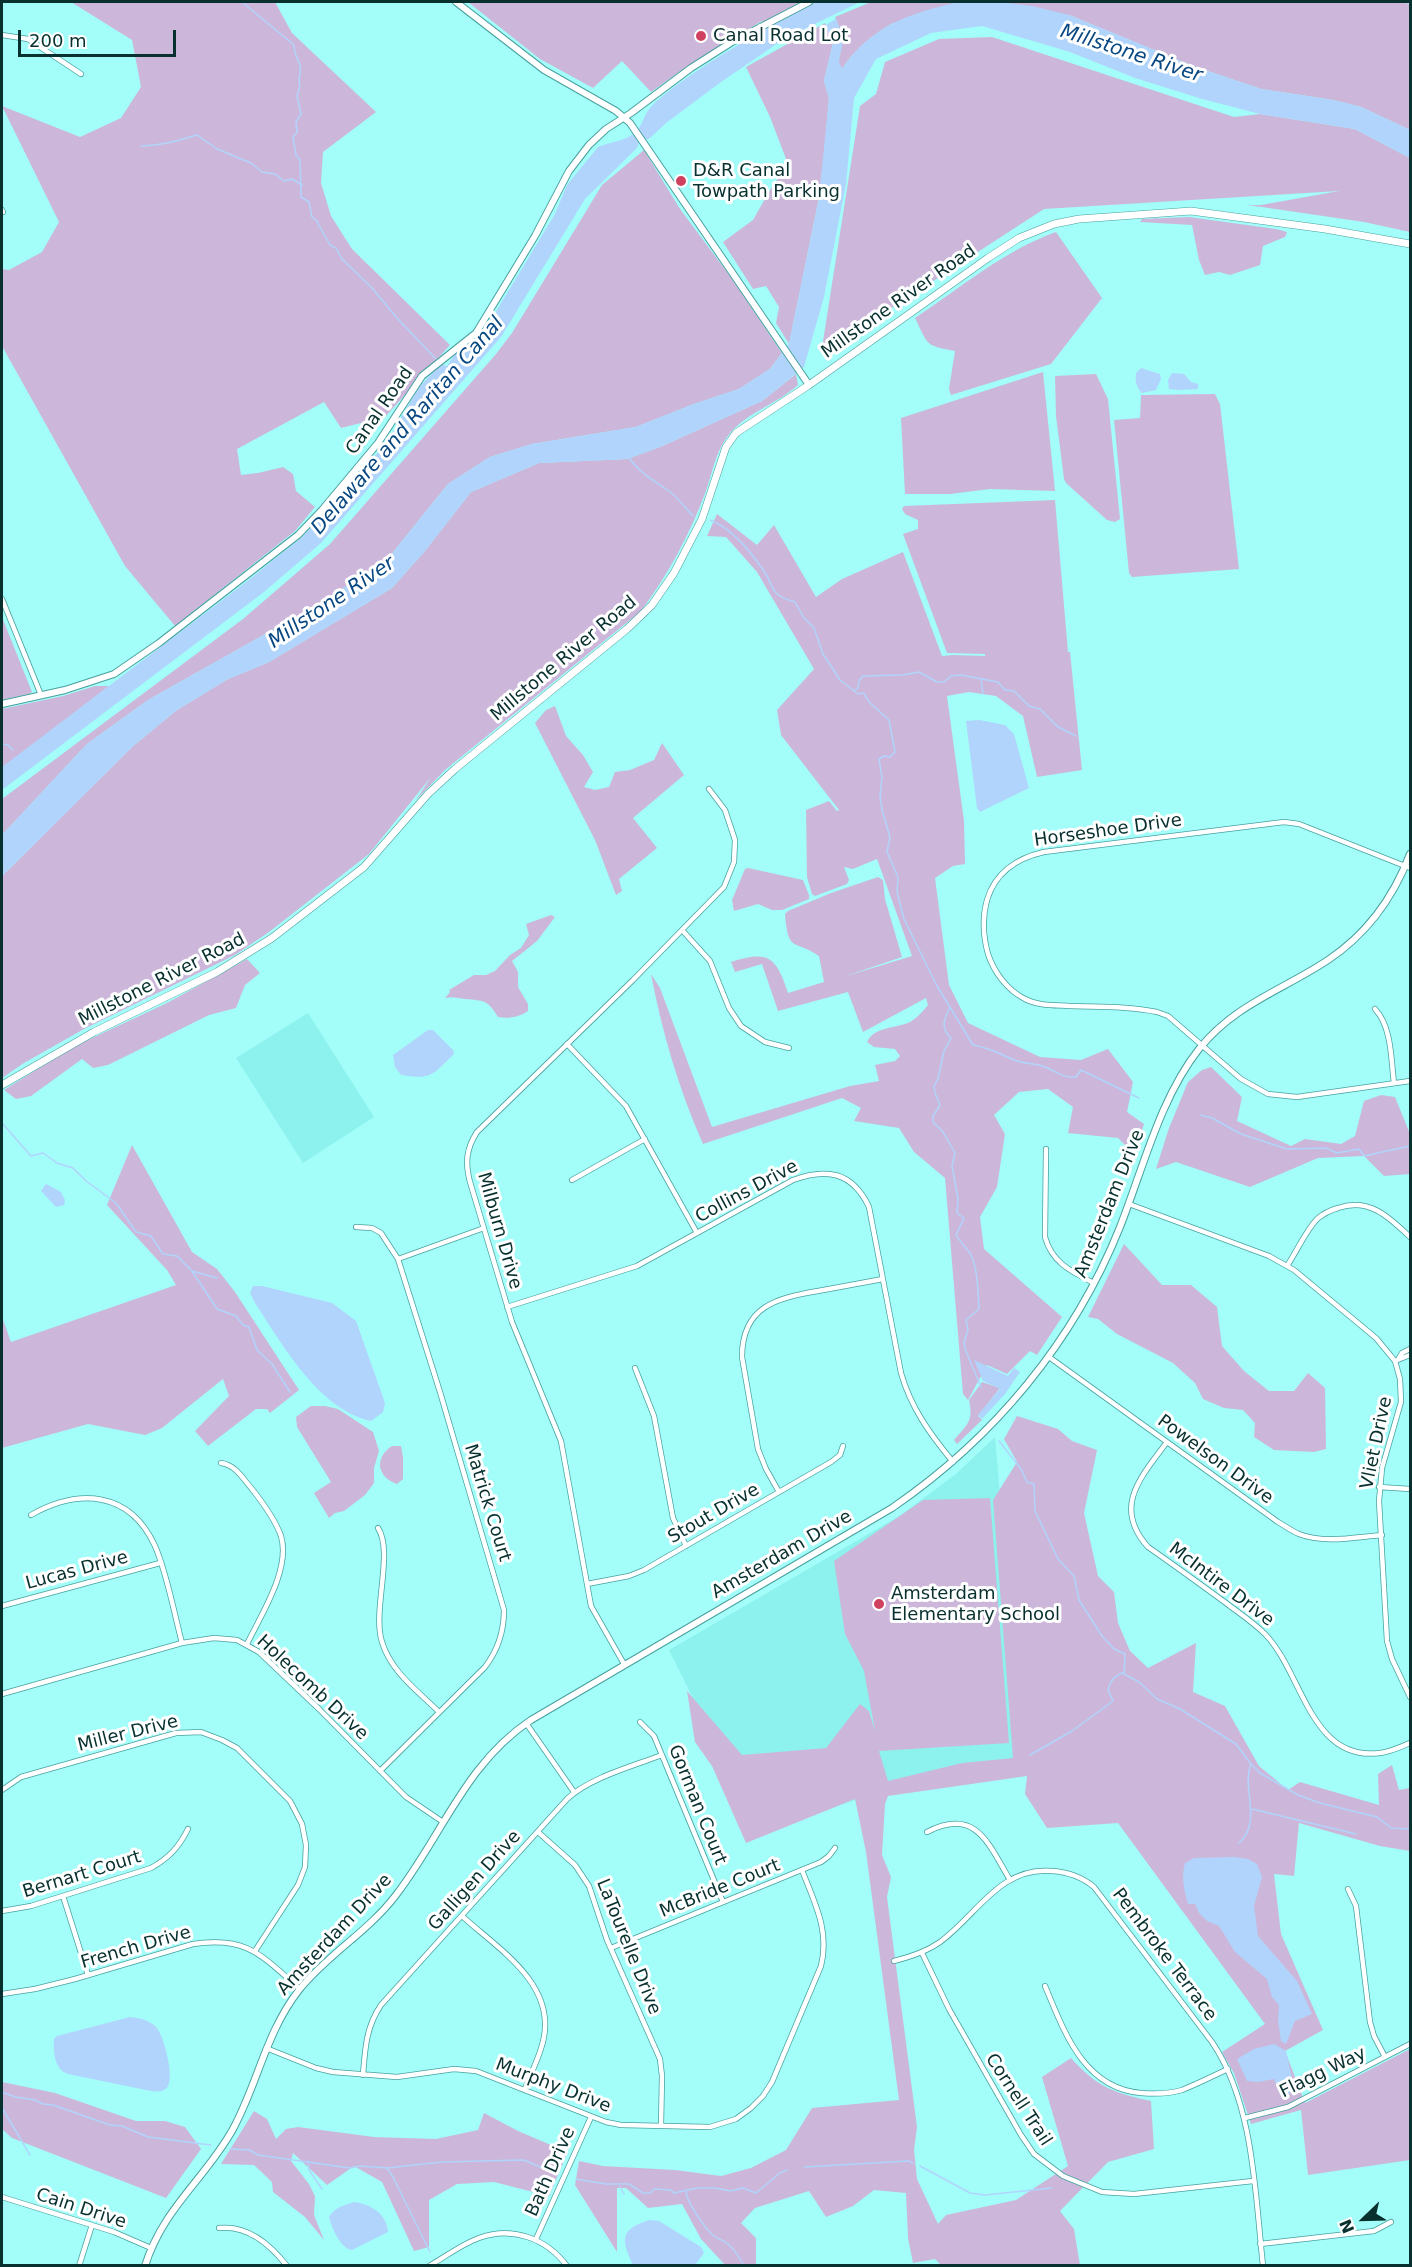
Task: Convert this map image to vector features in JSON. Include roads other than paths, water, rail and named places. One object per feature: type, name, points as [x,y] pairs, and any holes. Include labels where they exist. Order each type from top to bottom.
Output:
[{"type":"main road","name":"Millstone River Road","points":[[2,1085],[94,1032],[186,989],[232,964],[272,938],[352,877],[373,858],[428,794],[448,775],[652,605],[668,584],[698,526],[721,458],[731,439],[742,427],[809,385],[1007,245],[1037,230],[1065,221],[1155,212],[1204,212],[1326,229],[1410,244]]},
{"type":"street","points":[[456,2],[544,70],[624,117],[809,385]]},
{"type":"street","name":"Canal Road","points":[[2,704],[108,676],[121,670],[298,535],[378,443],[426,371],[476,333],[535,236],[569,171],[596,137],[691,68],[726,46],[808,2]]},
{"type":"street","points":[[2,35],[28,39],[81,74]]},
{"type":"street","points":[[2,599],[41,695]]},
{"type":"street","name":"Milburn Drive","points":[[624,1664],[594,1613],[561,1441],[507,1307],[467,1170],[468,1151],[472,1140],[489,1120],[724,886],[734,861],[735,840],[725,810],[709,789]]},
{"type":"street","name":"Horseshoe Drive","points":[[1408,867],[1299,824],[1277,822],[1035,854],[1015,863],[996,881],[985,907],[985,943],[996,972],[1015,992],[1032,1002],[1157,1012],[1168,1016],[1250,1085],[1279,1097],[1297,1097],[1410,1081]]},
{"type":"street","name":"Amsterdam Drive","points":[[145,2265],[151,2248],[172,2211],[218,2152],[232,2130],[265,2048],[278,2022],[300,1989],[389,1904],[482,1763],[526,1723],[881,1515],[925,1485],[953,1462],[1008,1409],[1049,1357],[1094,1284],[1129,1204],[1170,1097],[1182,1073],[1202,1045],[1242,1009],[1317,967],[1355,939],[1388,898],[1408,867],[1410,854]]},
{"type":"street","points":[[682,930],[710,961],[729,1008],[741,1026],[765,1042],[789,1048]]},
{"type":"street","points":[[1375,1009],[1382,1016],[1386,1026],[1394,1083]]},
{"type":"street","points":[[567,1044],[620,1097],[697,1233]]},
{"type":"street","points":[[572,1180],[645,1138]]},
{"type":"street","points":[[1046,1149],[1046,1237],[1048,1245],[1061,1264],[1094,1284]]},
{"type":"street","name":"Collins Drive","points":[[507,1307],[621,1273],[648,1261],[793,1180],[813,1173],[830,1174],[847,1180],[857,1187],[865,1198],[872,1219],[904,1386],[922,1423],[953,1462]]},
{"type":"street","points":[[1129,1204],[1259,1252],[1287,1266],[1306,1278],[1397,1359],[1404,1359],[1410,1355]]},
{"type":"street","points":[[1287,1266],[1316,1220],[1344,1206],[1357,1204],[1377,1209],[1410,1237]]},
{"type":"street","name":"Matrick Court","points":[[356,1227],[372,1228],[381,1233],[398,1259],[504,1610],[502,1633],[490,1660],[380,1771]]},
{"type":"street","points":[[398,1259],[484,1228]]},
{"type":"street","points":[[779,1492],[758,1449],[742,1357],[747,1328],[760,1310],[780,1299],[883,1279]]},
{"type":"street","points":[[1397,1359],[1410,1349]]},
{"type":"street","name":"Powelson Drive","points":[[1049,1357],[1278,1522],[1299,1534],[1328,1538],[1382,1535]]},
{"type":"street","name":"Vliet Drive","points":[[1397,1359],[1401,1401],[1382,1468],[1379,1487],[1387,1641],[1392,1659],[1410,1694]]},
{"type":"street","points":[[635,1368],[654,1416],[673,1518],[686,1546]]},
{"type":"street","name":"McIntire Drive","points":[[1167,1442],[1138,1484],[1131,1502],[1131,1519],[1139,1537],[1148,1547],[1252,1622],[1276,1646],[1312,1715],[1325,1733],[1337,1744],[1366,1754],[1382,1753],[1410,1743]]},
{"type":"street","name":"Stout Drive","points":[[587,1584],[637,1574],[831,1462],[840,1455],[843,1446]]},
{"type":"street","points":[[221,1463],[233,1468],[262,1502],[281,1537],[282,1558],[278,1577],[247,1644]]},
{"type":"street","points":[[1379,1487],[1410,1489]]},
{"type":"street","points":[[31,1515],[41,1509],[77,1498],[98,1498],[116,1504],[134,1515],[143,1525],[156,1548],[182,1643]]},
{"type":"street","points":[[378,1528],[384,1544],[378,1627],[382,1642],[391,1663],[439,1712]]},
{"type":"street","name":"Lucas Drive","points":[[2,1606],[160,1563]]},
{"type":"street","name":"Holecomb Drive","points":[[2,1694],[182,1643],[214,1638],[237,1640],[259,1652],[319,1708],[406,1797],[443,1822]]},
{"type":"street","name":"Gorman Court","points":[[640,1722],[654,1736],[723,1902]]},
{"type":"street","points":[[526,1723],[574,1792]]},
{"type":"street","name":"Miller Drive","points":[[2,1790],[21,1778],[176,1733],[201,1732],[237,1748],[290,1801],[302,1824],[306,1845],[305,1866],[298,1885],[255,1951]]},
{"type":"street","name":"Galligen Drive","points":[[363,2075],[366,2037],[376,2012],[574,1792],[662,1755]]},
{"type":"street","points":[[927,1832],[941,1825],[955,1822],[970,1827],[990,1846],[1010,1880]]},
{"type":"street","name":"Bernart Court","points":[[2,1911],[32,1906],[152,1868],[165,1861],[180,1845],[188,1829]]},
{"type":"street","name":"LaTourelle Drive","points":[[538,1832],[575,1865],[593,1894],[611,1948],[660,2059],[661,2126]]},
{"type":"street","name":"McBride Court","points":[[611,1948],[821,1862],[830,1856],[835,1848]]},
{"type":"street","name":"Murphy Drive","points":[[265,2048],[324,2071],[398,2077],[469,2070],[614,2124],[711,2127],[728,2122],[752,2109],[768,2088],[824,1956],[825,1941],[822,1923],[802,1870]]},
{"type":"street","name":"Pembroke Terrace","points":[[894,1961],[922,1953],[941,1941],[995,1889],[1031,1872],[1061,1871],[1075,1875],[1094,1887],[1212,2042],[1228,2069],[1245,2118],[1263,2265]]},
{"type":"street","points":[[1348,1889],[1356,1906],[1370,2022],[1374,2036],[1385,2057]]},
{"type":"street","points":[[63,1896],[88,1976]]},
{"type":"street","points":[[462,1916],[523,1971],[534,1984],[541,2000],[545,2018],[544,2037],[525,2090]]},
{"type":"street","name":"French Drive","points":[[2,1994],[35,1989],[88,1976],[203,1942],[233,1942],[255,1951],[300,1989]]},
{"type":"street","name":"Cornell Trail","points":[[922,1953],[960,2030],[1021,2135],[1039,2159],[1063,2176],[1092,2189],[1124,2194],[1253,2181]]},
{"type":"street","points":[[1046,1986],[1072,2047],[1089,2069],[1115,2086],[1135,2092],[1155,2094],[1173,2092],[1228,2069]]},
{"type":"street","name":"Flagg Way","points":[[1245,2118],[1288,2107],[1410,2044]]},
{"type":"street","name":"Bath Drive","points":[[536,2239],[591,2117]]},
{"type":"street","name":"Cain Drive","points":[[2,2197],[92,2225],[151,2248]]},
{"type":"street","points":[[1260,2244],[1374,2231],[1391,2222]]},
{"type":"street","points":[[79,2265],[92,2225]]},
{"type":"street","points":[[219,2228],[239,2228],[252,2234],[287,2265]]},
{"type":"street","points":[[429,2265],[478,2238],[513,2233],[536,2239],[551,2249],[567,2265]]},
{"type":"water","name":"Delaware and Raritan Canal","points":[[817,2],[860,2],[784,39],[721,82],[666,123],[650,138],[639,143],[637,148],[585,199],[501,337],[321,543],[264,592],[2,790],[2,767],[241,586],[301,538],[327,511],[387,442],[419,387],[441,364],[447,366],[455,354],[483,333],[555,214],[567,185],[598,147],[625,139],[635,133],[647,112],[656,102],[708,63]]},
{"type":"water","name":"Millstone River","points":[[958,2],[1000,2],[1032,6],[1069,15],[1193,66],[1261,89],[1333,100],[1361,107],[1410,130],[1410,158],[1355,129],[1260,114],[1202,99],[1135,78],[1070,52],[982,26],[931,33],[876,59],[854,98],[846,184],[824,297],[804,367],[762,401],[660,447],[627,459],[539,463],[471,492],[424,552],[392,588],[269,662],[228,679],[177,710],[133,746],[2,876],[2,835],[87,744],[148,700],[317,605],[386,561],[448,484],[490,457],[532,444],[636,427],[739,389],[770,369],[789,344],[819,198],[829,98],[824,81],[833,43],[826,25],[836,19],[842,37],[839,62],[842,69],[866,42],[879,32],[923,11]]},
{"type":"water","points":[[1141,368],[1160,374],[1161,379],[1156,390],[1142,393],[1138,388],[1136,373]]},
{"type":"water","points":[[1172,373],[1184,374],[1191,382],[1198,384],[1198,389],[1169,389],[1168,380]]},
{"type":"water","points":[[979,720],[1005,725],[1014,734],[1029,788],[980,812],[977,808],[966,721]]},
{"type":"water","points":[[428,1030],[433,1030],[453,1050],[454,1054],[436,1071],[426,1076],[401,1075],[395,1067],[393,1055]]},
{"type":"water","points":[[46,1184],[61,1192],[65,1200],[64,1205],[56,1207],[41,1191]]},
{"type":"water","points":[[253,1286],[262,1286],[332,1303],[356,1321],[385,1403],[383,1412],[371,1421],[335,1404],[319,1390],[290,1355],[255,1303],[250,1293]]},
{"type":"water","points":[[974,1360],[1008,1376],[1014,1368],[1020,1372],[1005,1394],[982,1419],[978,1415],[1000,1389],[983,1381]]},
{"type":"water","points":[[1194,1858],[1248,1859],[1257,1864],[1262,1877],[1254,1906],[1258,1936],[1297,1981],[1312,2014],[1295,2021],[1286,2044],[1281,2041],[1278,2020],[1279,2005],[1272,1997],[1267,1979],[1235,1952],[1219,1926],[1207,1921],[1199,1913],[1195,1904],[1188,1904],[1183,1879],[1185,1863]]},
{"type":"water","points":[[130,2017],[147,2021],[159,2031],[165,2047],[170,2074],[170,2081],[165,2089],[151,2091],[68,2074],[60,2069],[54,2050],[54,2039],[57,2036]]},
{"type":"water","points":[[1274,2044],[1286,2051],[1295,2091],[1281,2097],[1274,2079],[1258,2082],[1247,2081],[1237,2059],[1254,2049]]},
{"type":"water","points":[[354,2202],[377,2211],[385,2220],[388,2232],[352,2250],[340,2242],[329,2217],[336,2209]]},
{"type":"water","points":[[649,2220],[659,2221],[701,2247],[704,2253],[695,2265],[633,2265],[626,2249],[625,2237],[632,2228]]},
{"type":"waterway","points":[[242,2],[294,45],[300,65],[300,86],[297,96],[301,114],[296,122],[297,132],[293,137],[296,155],[300,160],[301,197],[309,202],[312,217],[330,245],[336,248],[342,259],[372,288],[436,359]]},
{"type":"waterway","points":[[141,146],[164,144],[197,135],[217,149],[251,163],[262,172],[275,174],[284,181],[292,179],[302,185]]},
{"type":"waterway","points":[[628,456],[641,471],[675,496],[693,516]]},
{"type":"waterway","points":[[710,520],[734,535],[747,548],[764,571],[776,593],[795,602],[804,618],[814,628],[823,654],[840,680],[858,694],[864,693],[869,702],[889,720],[895,752],[890,757],[884,756],[879,759],[882,778],[880,795],[890,837],[887,852],[898,877],[897,892],[904,919],[937,986],[973,1045],[1017,1061],[1042,1066],[1067,1077],[1076,1077],[1081,1070],[1139,1098]]},
{"type":"waterway","points":[[854,691],[858,688],[863,676],[903,675],[919,672],[937,682],[944,682],[951,676],[961,675],[998,682],[1005,690],[1014,691],[1029,706],[1040,709],[1058,727],[1076,736]]},
{"type":"waterway","points":[[981,678],[983,694]]},
{"type":"waterway","points":[[2,744],[8,745],[13,750]]},
{"type":"waterway","points":[[950,1007],[944,1027],[951,1038],[944,1051],[938,1079],[934,1086],[940,1105],[933,1116],[933,1122],[943,1132],[955,1153],[952,1166],[958,1198],[957,1213],[964,1218],[956,1235],[973,1261],[979,1309],[966,1320],[968,1330],[964,1342],[981,1387]]},
{"type":"waterway","points":[[1201,1115],[1212,1118],[1241,1134],[1287,1149],[1326,1148],[1337,1153],[1359,1149],[1364,1156],[1410,1146]]},
{"type":"waterway","points":[[2,1123],[31,1156],[43,1153],[57,1163],[73,1168],[86,1181],[116,1203],[136,1232],[151,1236],[163,1254],[177,1256],[192,1271],[217,1309],[236,1316],[243,1325],[249,1327],[257,1350],[272,1364],[290,1392]]},
{"type":"waterway","points":[[192,1271],[217,1278]]},
{"type":"waterway","points":[[999,1441],[1021,1469],[1027,1482],[1034,1484],[1035,1511],[1058,1559],[1074,1576],[1079,1600],[1102,1636],[1114,1649],[1125,1654],[1124,1674],[1139,1682],[1157,1699],[1180,1709],[1236,1744],[1251,1764],[1248,1784],[1250,1825],[1239,1843]]},
{"type":"waterway","points":[[1030,1755],[1072,1731],[1113,1701],[1108,1690],[1110,1683],[1113,1678],[1124,1672]]},
{"type":"waterway","points":[[1251,1764],[1260,1773],[1298,1795],[1320,1803],[1377,1817],[1391,1828],[1410,1829]]},
{"type":"waterway","points":[[1252,1809],[1356,1834]]},
{"type":"waterway","points":[[2,2092],[53,2105],[110,2125],[122,2126],[148,2137],[211,2145]]},
{"type":"waterway","points":[[2,2108],[30,2155]]},
{"type":"waterway","points":[[230,2149],[249,2150],[258,2155],[350,2168],[524,2160],[540,2167],[555,2168]]},
{"type":"waterway","points":[[308,2161],[309,2170],[322,2189]]},
{"type":"waterway","points":[[804,2167],[908,2161],[913,2163]]},
{"type":"waterway","points":[[920,2166],[970,2193],[985,2195],[1052,2188]]},
{"type":"waterway","points":[[387,2168],[430,2252]]},
{"type":"waterway","points":[[576,2179],[606,2184],[629,2184],[643,2193],[650,2193],[654,2189],[671,2190],[674,2193],[697,2188],[731,2191],[743,2188],[756,2193],[787,2170]]},
{"type":"waterway","points":[[620,2187],[624,2194]]},
{"type":"waterway","points":[[686,2191],[692,2208],[706,2227],[714,2236],[732,2248],[744,2266]]},
{"type":"place","name":"Canal Road Lot","points":[[701,36]]},
{"type":"place","name":"D&R Canal Towpath Parking","points":[[681,181]]},
{"type":"place","name":"Amsterdam Elementary School","points":[[879,1604]]}]
